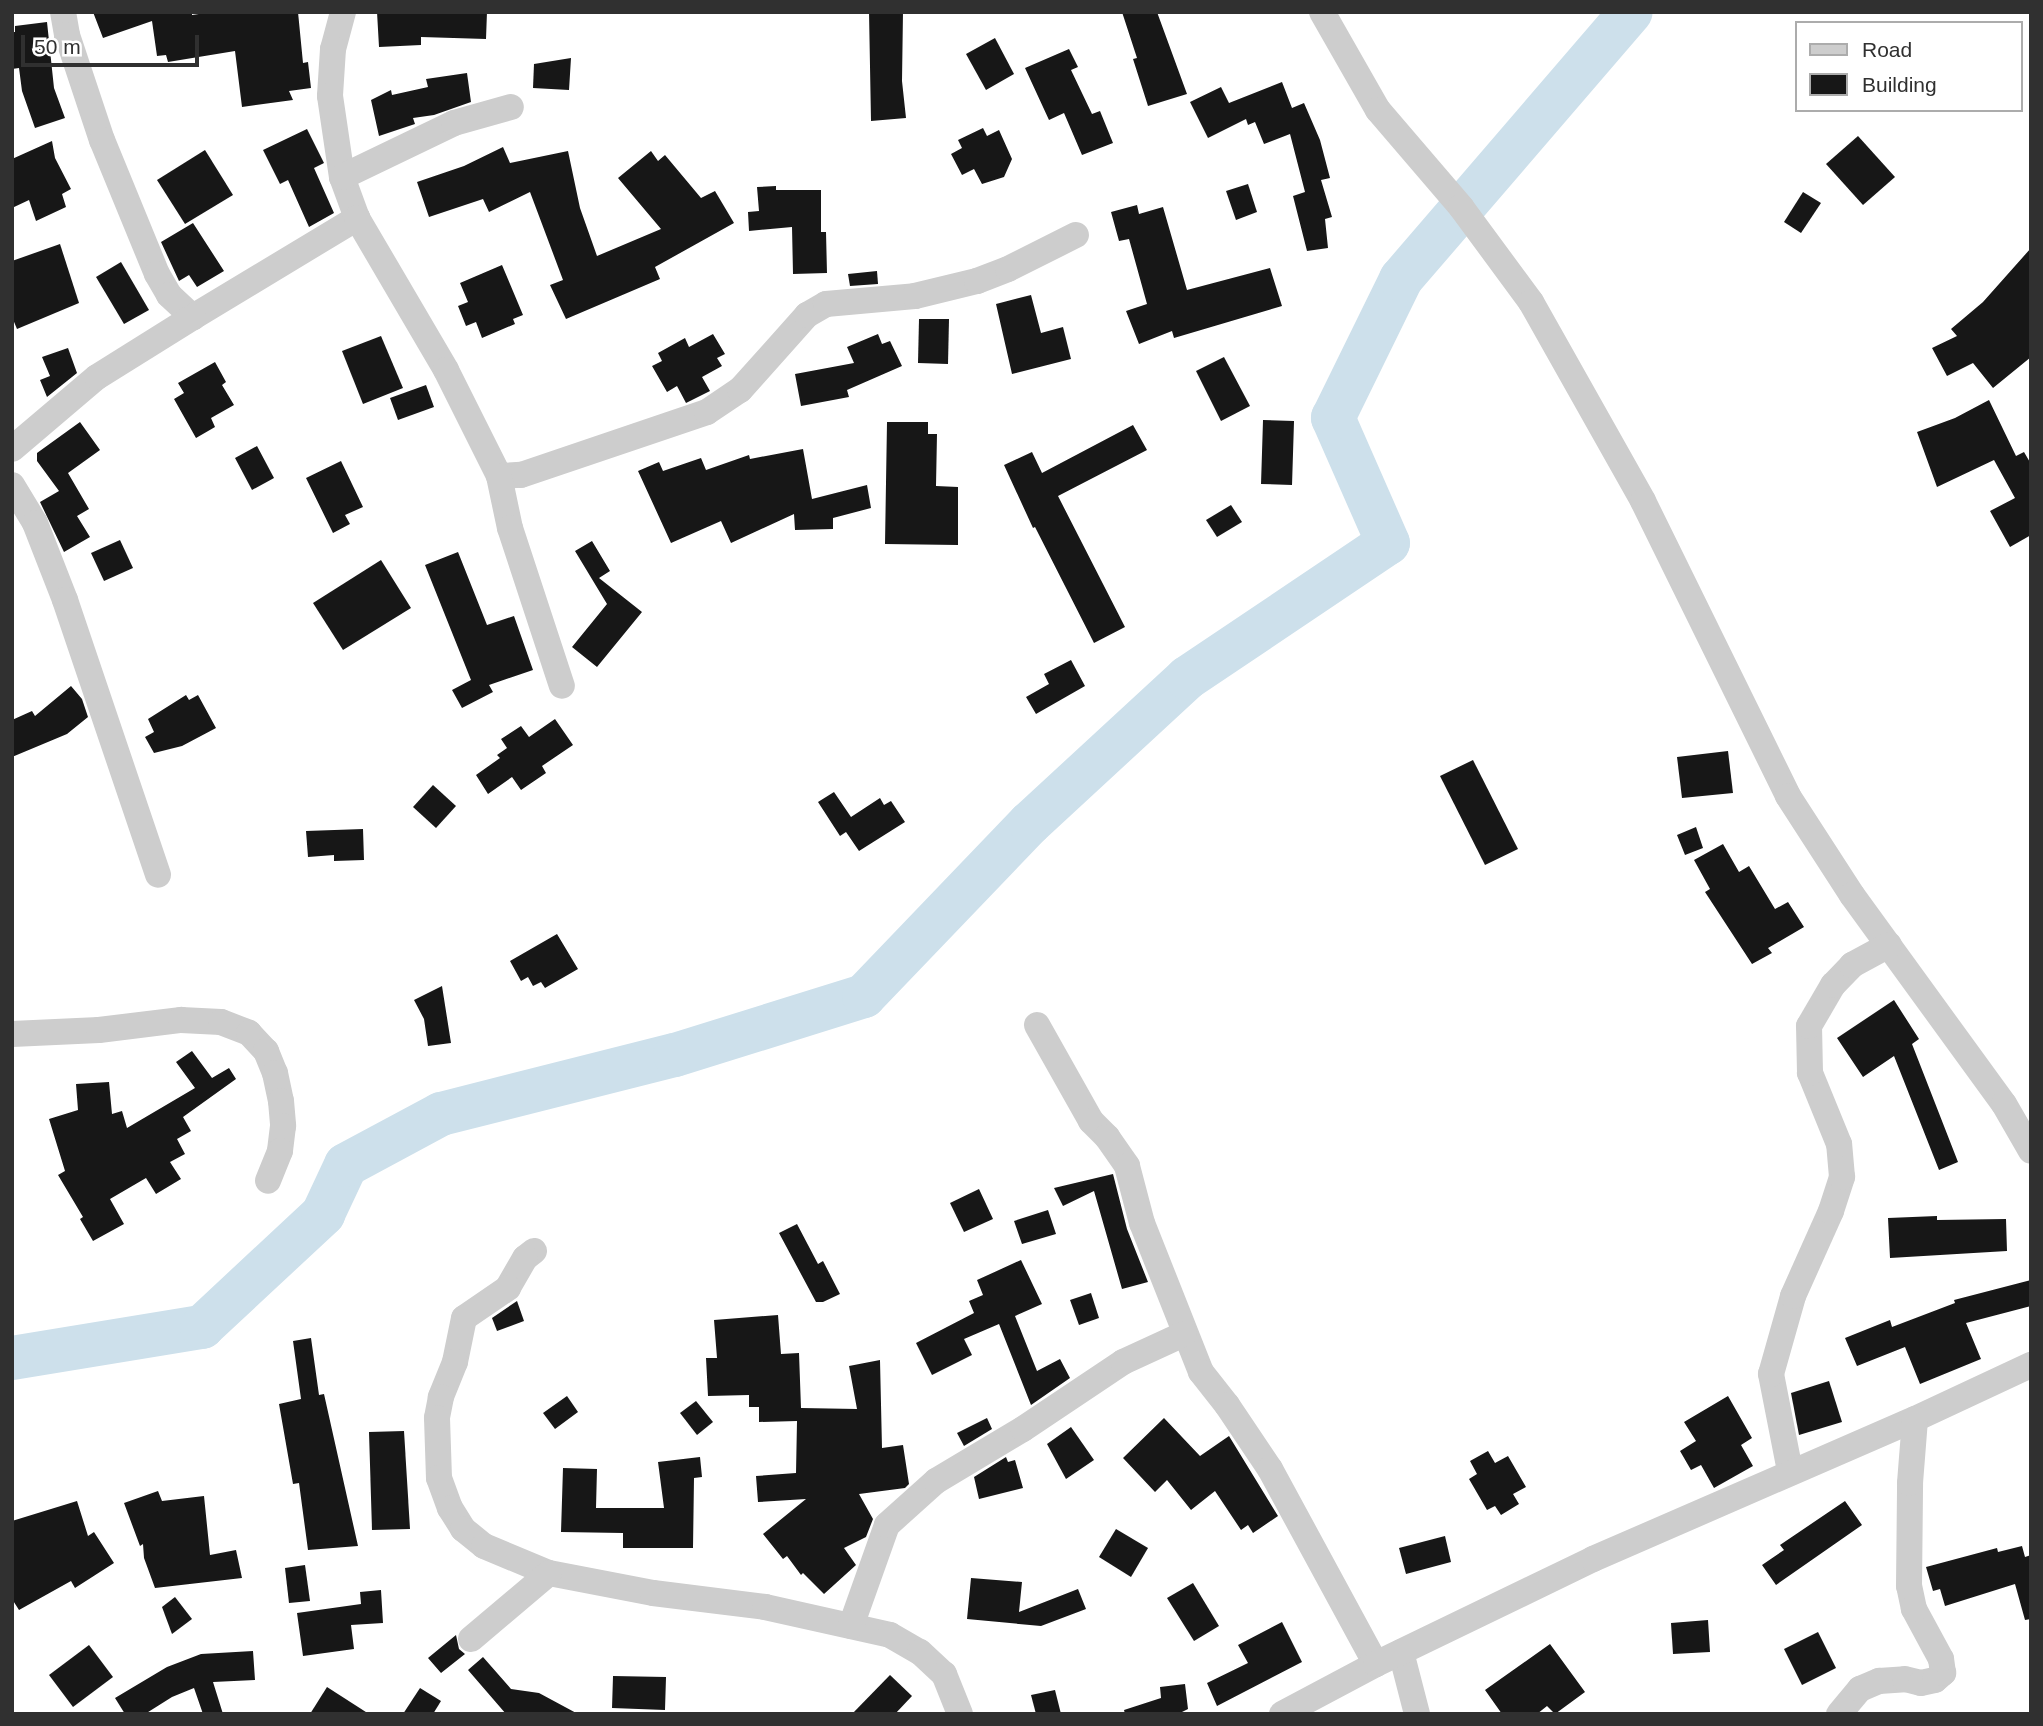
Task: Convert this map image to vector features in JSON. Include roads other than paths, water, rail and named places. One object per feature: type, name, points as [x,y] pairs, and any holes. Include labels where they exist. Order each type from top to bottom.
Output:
[{"type":"street","points":[[63,12],[67,36],[102,140],[157,274],[169,295],[193,317]]},
{"type":"street","points":[[343,12],[333,48],[330,96],[342,177],[357,218],[446,370],[499,476],[510,528],[562,686]]},
{"type":"street","points":[[1322,12],[1378,110],[1461,207],[1531,302],[1643,501],[1788,796],[1852,895],[2004,1104],[2031,1152]]},
{"type":"street","points":[[342,177],[454,123],[511,107]]},
{"type":"street","points":[[12,449],[97,377],[357,218]]},
{"type":"street","points":[[499,476],[522,475],[707,412],[740,390],[807,315],[826,304],[915,296],[977,281],[1008,270],[1076,235]]},
{"type":"street","points":[[12,485],[35,523],[65,600],[158,875]]},
{"type":"street","points":[[1790,1471],[1771,1374],[1793,1296],[1831,1211],[1842,1177],[1839,1144],[1810,1073],[1809,1026],[1833,985],[1842,975],[1852,965],[1889,944]]},
{"type":"street","points":[[12,1034],[99,1030],[181,1020],[221,1022],[249,1033],[266,1051],[275,1073],[281,1101],[283,1126],[280,1151],[268,1181]]},
{"type":"street","points":[[1037,1025],[1091,1121],[1107,1137],[1127,1166],[1142,1223],[1201,1372],[1270,1469],[1376,1664]]},
{"type":"street","points":[[534,1251],[525,1258],[508,1288],[464,1318],[458,1354],[441,1397],[437,1449],[439,1478],[450,1508],[463,1529],[484,1546],[549,1573],[653,1593],[765,1606],[890,1635],[920,1652],[944,1674],[960,1714]]},
{"type":"street","points":[[851,1626],[887,1525],[936,1481],[1023,1429],[1123,1362],[1184,1334]]},
{"type":"street","points":[[1282,1714],[1376,1664],[1593,1559],[1790,1471],[1915,1419],[2031,1365]]},
{"type":"street","points":[[1839,1714],[1860,1689],[1879,1681],[1905,1679],[1921,1682],[1935,1680],[1943,1673],[1941,1659],[1914,1609],[1909,1586],[1910,1483],[1915,1419]]},
{"type":"street","points":[[471,1639],[549,1573]]},
{"type":"street","points":[[1401,1652],[1417,1714]]},
{"type":"waterway","points":[[12,1358],[202,1327],[323,1214],[346,1165],[441,1114],[675,1055],[864,996],[1030,823],[1187,678],[1388,543],[1333,418],[1401,279],[1631,12]]}]
